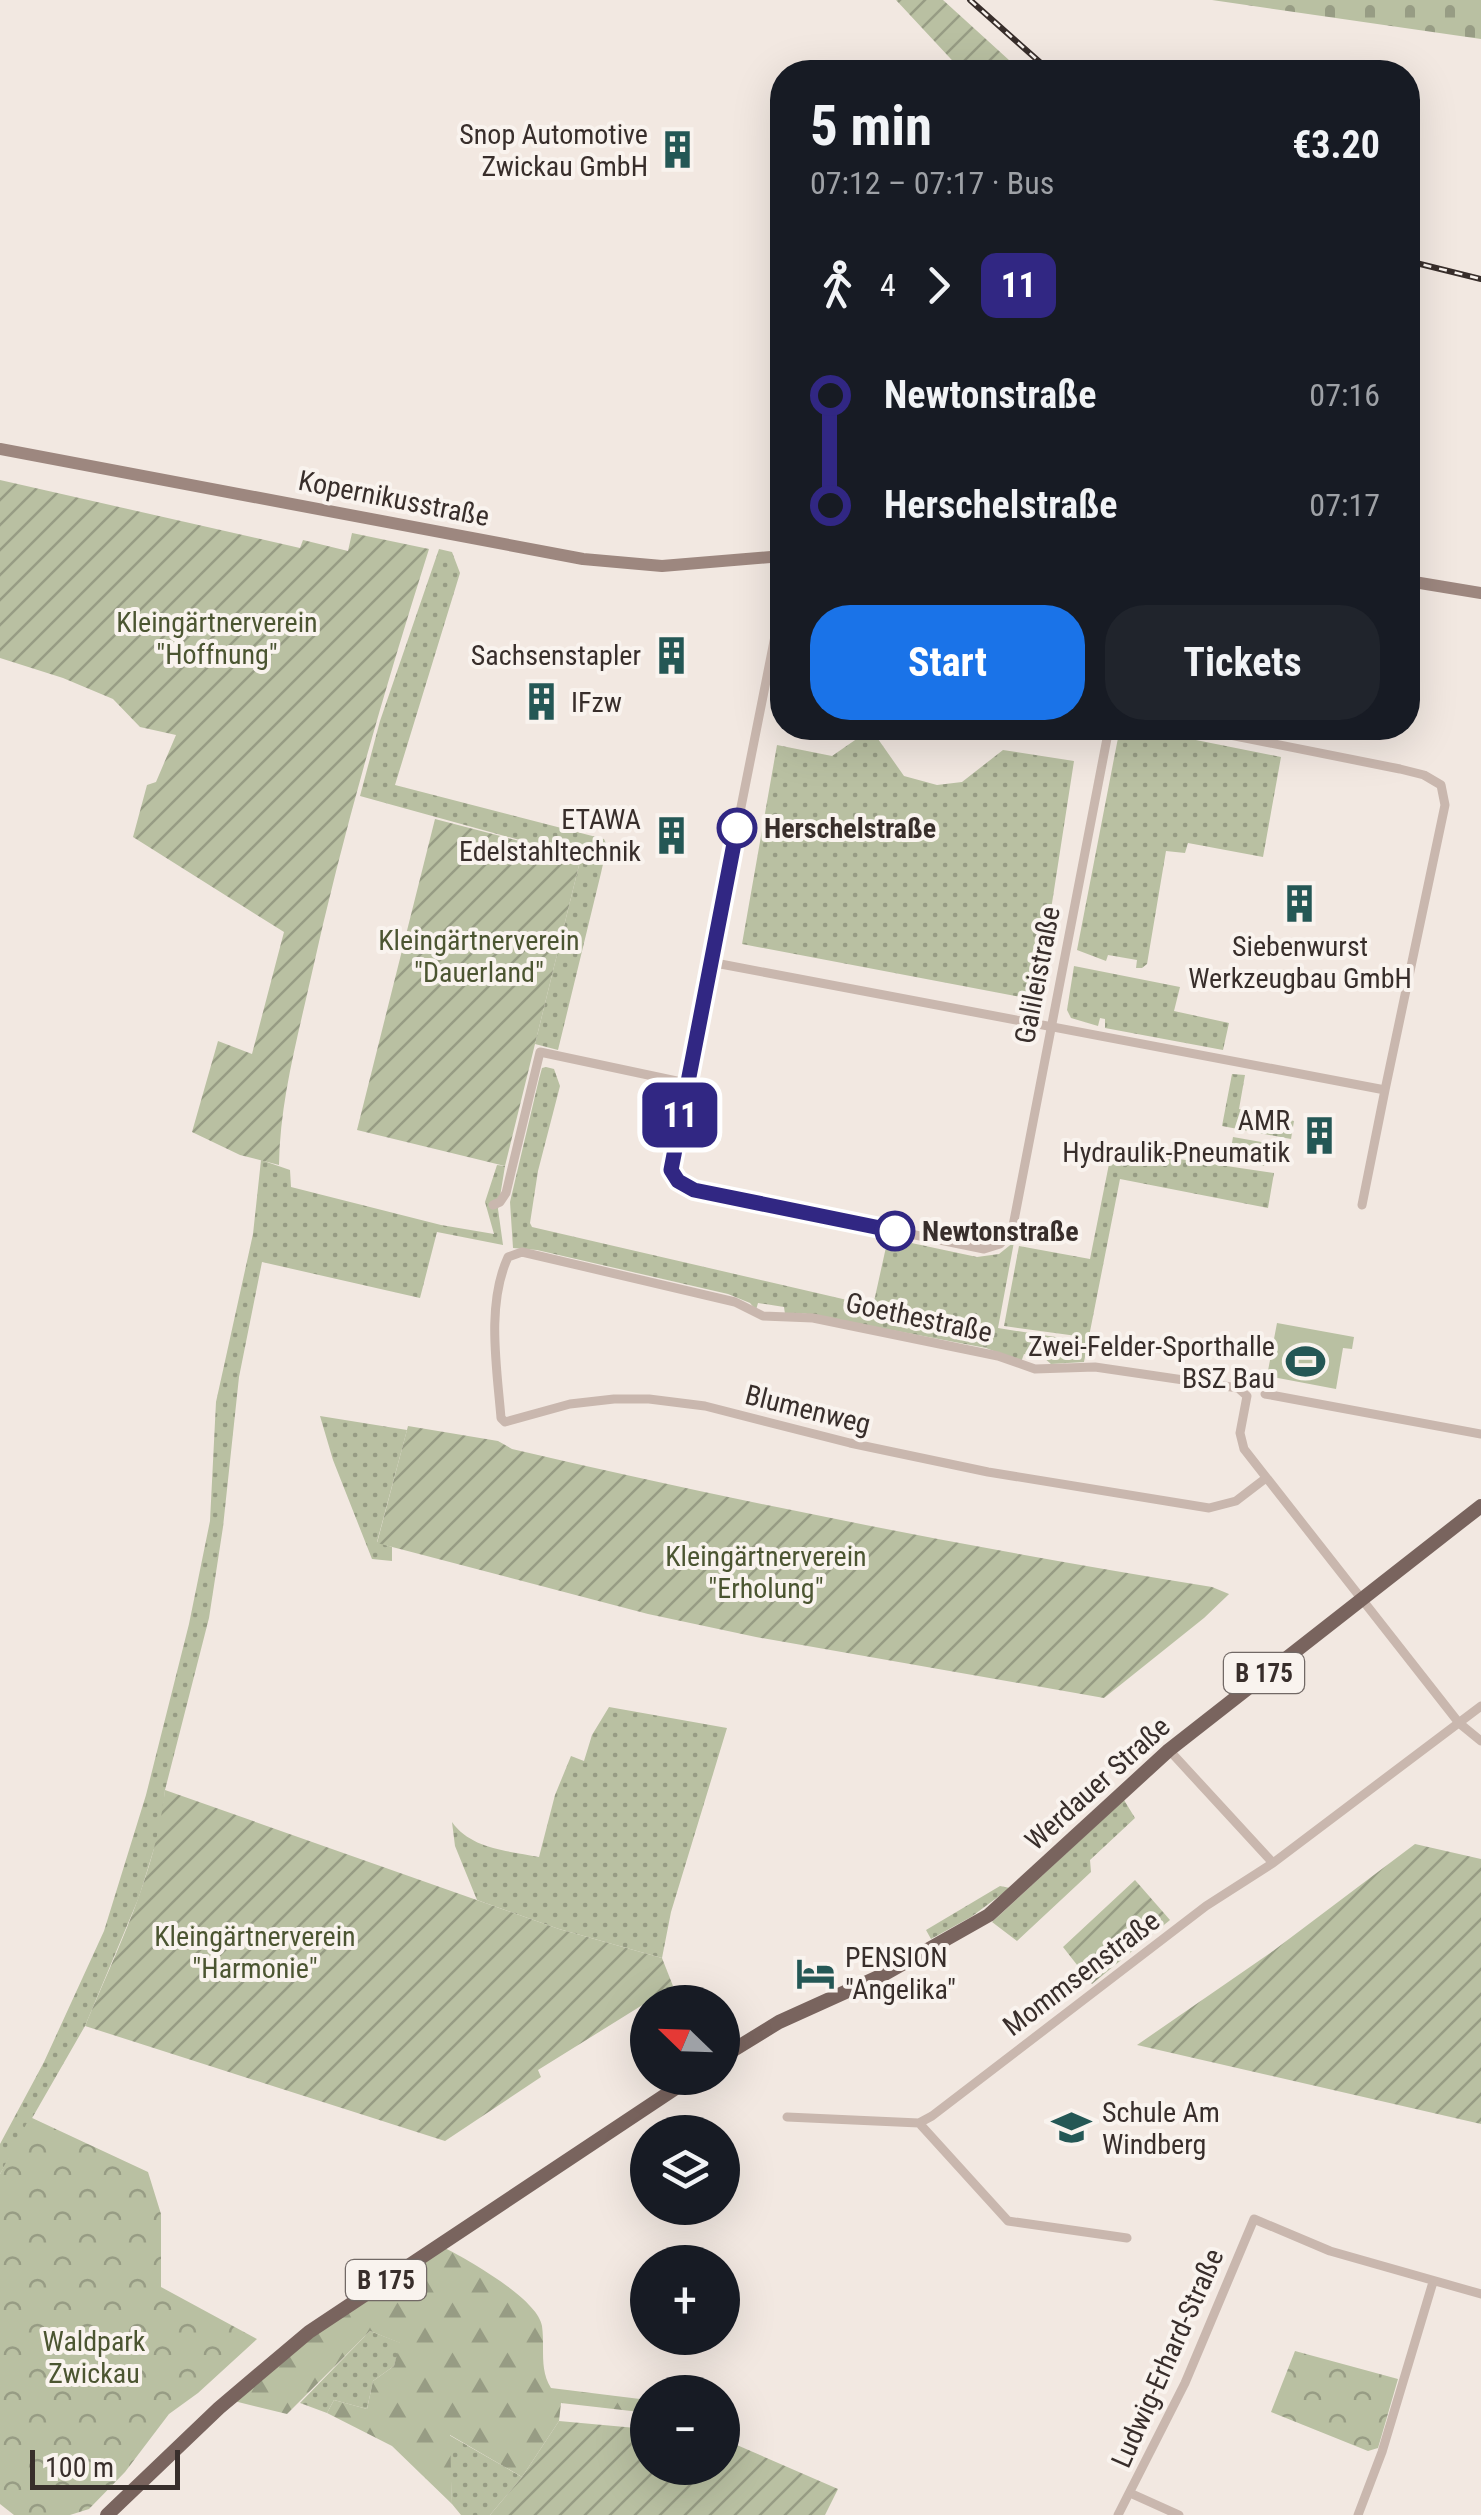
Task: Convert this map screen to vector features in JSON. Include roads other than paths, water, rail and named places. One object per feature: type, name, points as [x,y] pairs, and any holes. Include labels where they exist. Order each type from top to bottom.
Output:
[{"type":"main road","name":"Werdauer Straße","points":[[740,2046],[780,2022],[883,1975],[989,1915],[1169,1750],[1481,1506]]},
{"type":"main road","name":"B 175","points":[[107,2515],[218,2408],[309,2332],[665,2095]]},
{"type":"street","name":"Kopernikusstraße","points":[[0,448],[583,559],[662,566],[770,557]]},
{"type":"street","points":[[1420,583],[1481,593]]},
{"type":"street","points":[[494,1204],[506,1192],[540,1052],[686,1083],[770,661]]},
{"type":"street","name":"Galileistraße","points":[[686,1083],[671,1170],[678,1181],[694,1190],[984,1249],[1000,1244],[1012,1231],[1107,740]]},
{"type":"street","points":[[1255,740],[1400,769],[1424,775],[1440,785],[1444,805],[1362,1204]]},
{"type":"street","points":[[710,962],[1385,1090]]},
{"type":"street","name":"Goethestraße","points":[[512,1253],[534,1254],[721,1299],[763,1316],[813,1318],[998,1356],[1024,1367],[1107,1368],[1238,1388],[1245,1392],[1248,1401],[1240,1439],[1266,1478],[1459,1723],[1481,1741]]},
{"type":"street","name":"Blumenweg","points":[[512,1253],[500,1278],[497,1300],[497,1372],[501,1418],[505,1422],[570,1404],[614,1398],[650,1399],[705,1406],[850,1443],[988,1472],[1209,1508],[1236,1501],[1266,1478]]},
{"type":"street","points":[[1265,1394],[1481,1434]]},
{"type":"street","name":"Mommsenstraße","points":[[919,2122],[932,2116],[1206,1906],[1274,1863],[1481,1706]]},
{"type":"street","points":[[1169,1750],[1274,1863]]},
{"type":"street","points":[[787,2117],[919,2122],[1008,2221],[1127,2238]]},
{"type":"street","name":"Ludwig-Erhard-Straße","points":[[1118,2515],[1185,2383],[1254,2219],[1330,2251],[1433,2282]]},
{"type":"street","points":[[1358,2515],[1382,2452],[1433,2282],[1481,2294]]},
{"type":"street","points":[[1130,2494],[1179,2515]]},
{"type":"railway","points":[[970,0],[1038,60]]},
{"type":"railway","points":[[1420,264],[1481,279]]},
{"type":"place","name":"Snop Automotive Zwickau GmbH","points":[[678,150]]},
{"type":"place","name":"Sachsenstapler","points":[[671,655]]},
{"type":"place","name":"IFzw","points":[[541,702]]},
{"type":"place","name":"Herschelstraße","points":[[737,828]]},
{"type":"place","name":"ETAWA Edelstahltechnik","points":[[671,835]]},
{"type":"place","name":"Siebenwurst Werkzeugbau GmbH","points":[[1300,903]]},
{"type":"place","name":"AMR Hydraulik-Pneumatik","points":[[1320,1136]]},
{"type":"place","name":"Newtonstraße","points":[[895,1231]]},
{"type":"place","name":"Zwei-Felder-Sporthalle BSZ Bau","points":[[1305,1362]]},
{"type":"place","name":"PENSION \"Angelika\"","points":[[815,1973]]},
{"type":"place","name":"Schule Am Windberg","points":[[1072,2128]]},
{"type":"park label","name":"Kleingärtnerverein \"Hoffnung\"","points":[[217,638]]},
{"type":"park label","name":"Kleingärtnerverein \"Dauerland\"","points":[[479,956]]},
{"type":"park label","name":"Kleingärtnerverein \"Erholung\"","points":[[766,1572]]},
{"type":"park label","name":"Kleingärtnerverein \"Harmonie\"","points":[[255,1952]]},
{"type":"park label","name":"Waldpark Zwickau","points":[[94,2357]]}]
